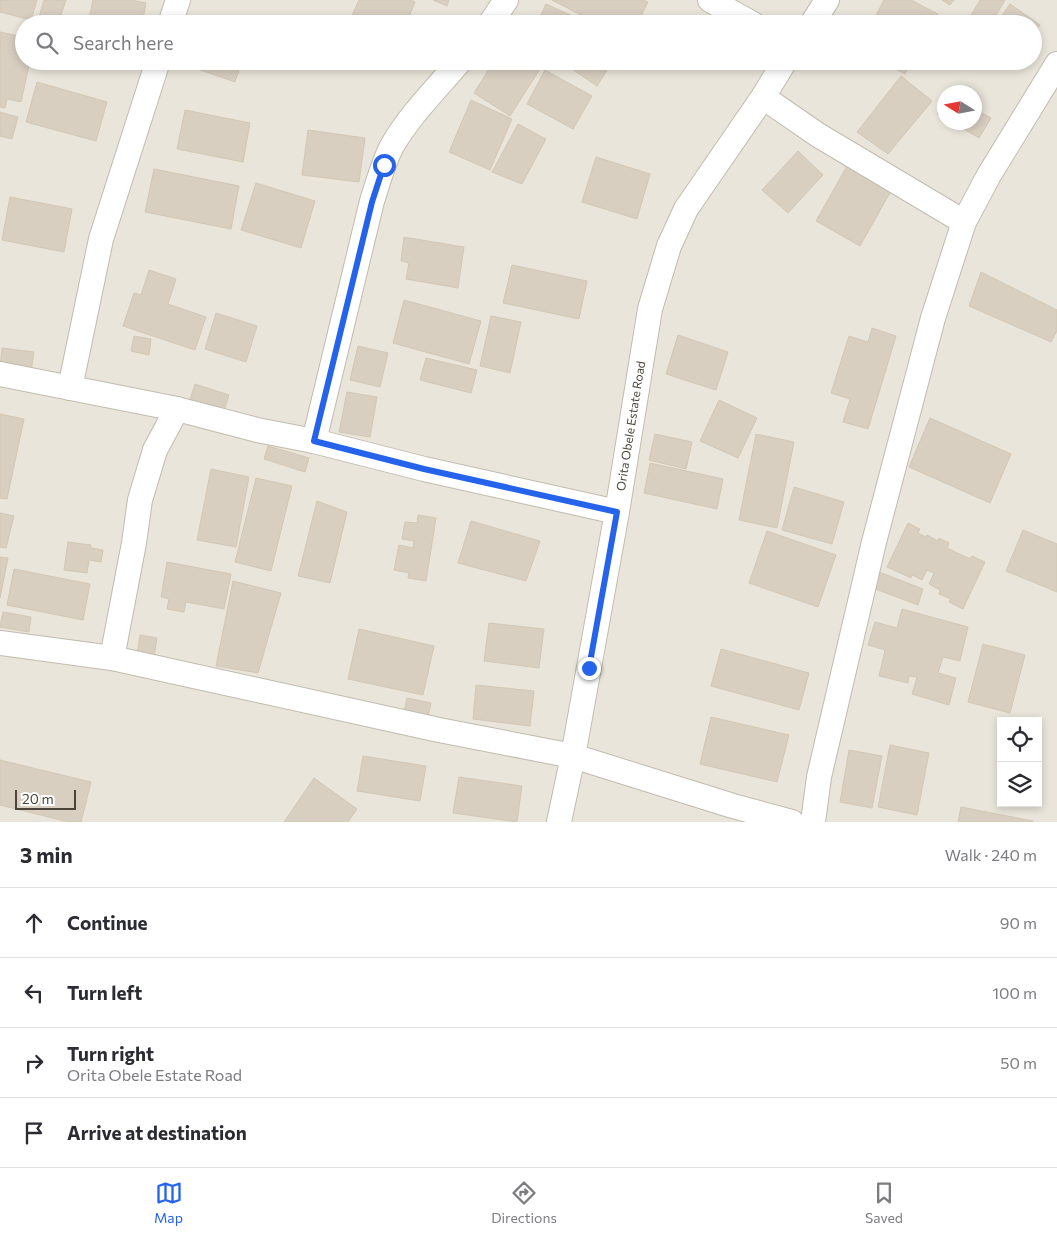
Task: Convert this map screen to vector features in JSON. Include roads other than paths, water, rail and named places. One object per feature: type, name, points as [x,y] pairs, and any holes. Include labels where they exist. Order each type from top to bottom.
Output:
[{"type":"street","points":[[173,15],[178,0]]},
{"type":"street","points":[[496,15],[506,0]]},
{"type":"street","points":[[710,0],[737,15]]},
{"type":"street","points":[[818,15],[827,0]]},
{"type":"street","points":[[813,822],[819,777],[874,542],[933,318],[964,222],[989,175],[1057,64]]},
{"type":"street","points":[[70,388],[101,239],[155,70]]},
{"type":"street","points":[[314,441],[372,202],[384,165],[392,146],[416,112],[452,70]]},
{"type":"street","name":"Orita Obele Estate Road","points":[[559,822],[573,756],[617,512],[650,309],[669,246],[686,209],[780,70]]},
{"type":"street","points":[[763,97],[818,135],[964,222]]},
{"type":"street","points":[[0,374],[177,410],[257,430],[314,441],[424,469],[617,512]]},
{"type":"street","points":[[112,658],[134,543],[140,500],[155,450],[177,410]]},
{"type":"street","points":[[0,643],[112,658],[420,726],[573,756],[733,806],[792,822]]}]
